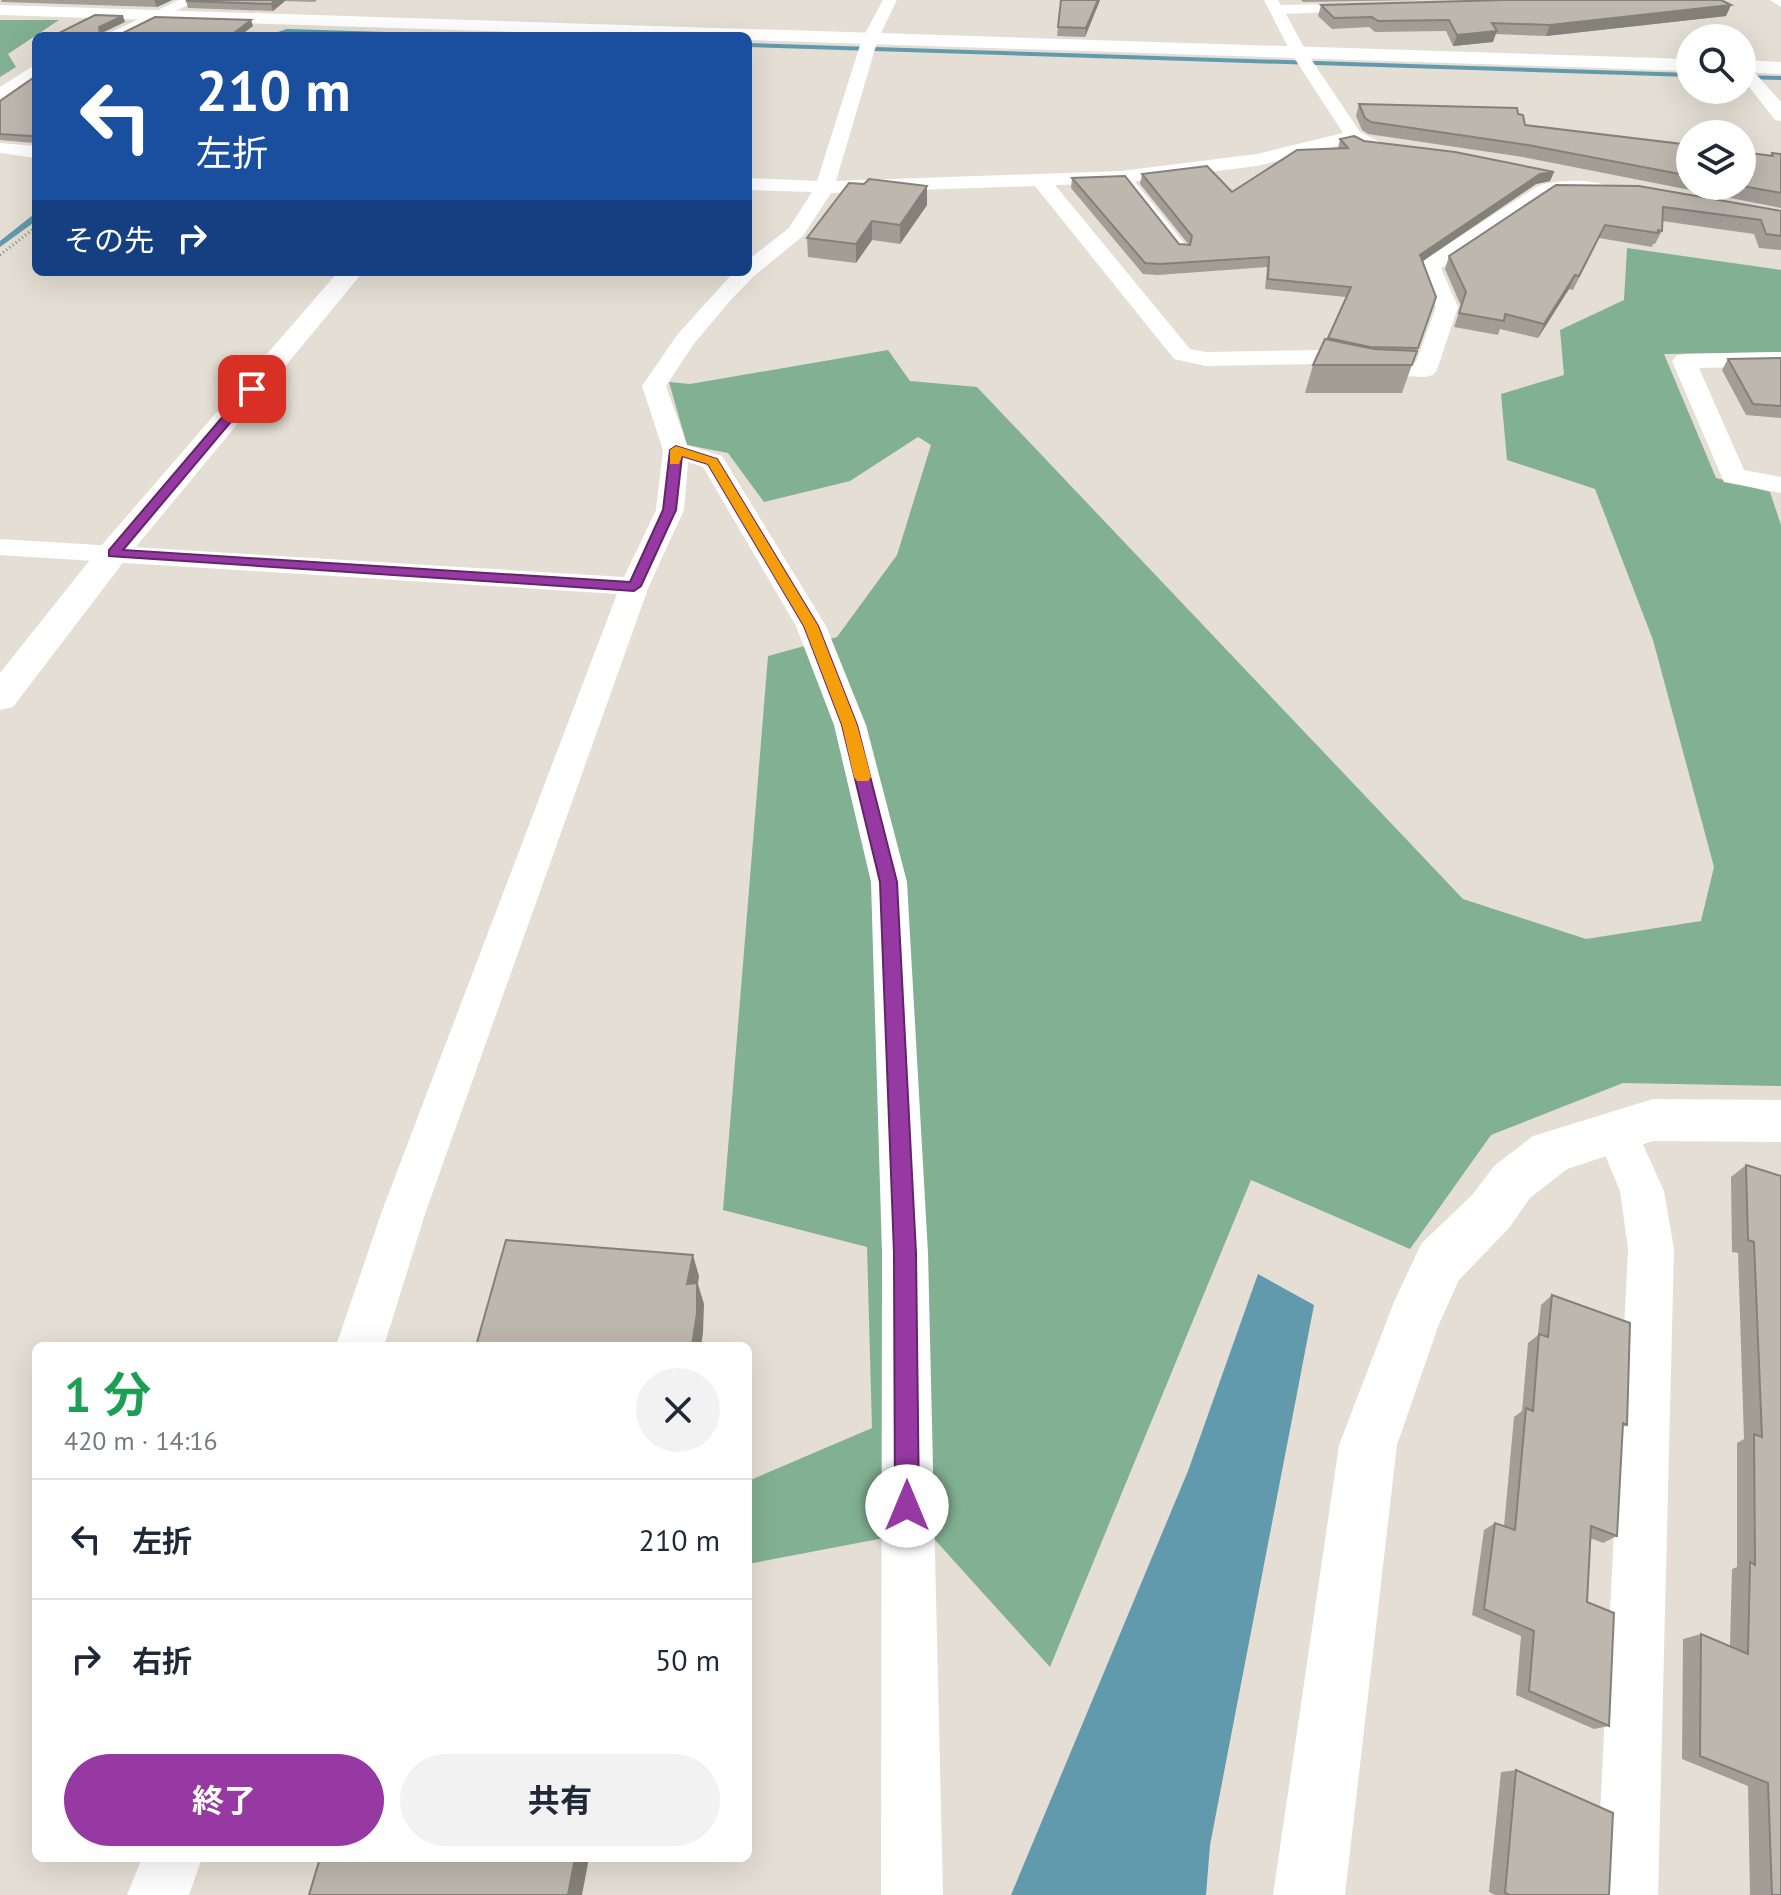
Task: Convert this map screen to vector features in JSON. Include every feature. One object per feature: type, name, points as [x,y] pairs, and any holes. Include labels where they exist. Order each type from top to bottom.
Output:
[{"type":"street","points":[[120,32],[191,0]]},
{"type":"street","points":[[752,267],[796,232],[825,187],[868,46],[890,0]]},
{"type":"street","points":[[1272,5],[1385,6]]},
{"type":"street","points":[[1272,5],[1354,136],[1362,142],[1391,146]]},
{"type":"street","points":[[0,10],[525,32]]},
{"type":"street","points":[[551,32],[568,11]]},
{"type":"street","points":[[752,41],[1304,60],[1676,65]]},
{"type":"street","points":[[1756,67],[1781,68]]},
{"type":"street","points":[[0,95],[32,72]]},
{"type":"street","points":[[1756,83],[1781,116]]},
{"type":"street","points":[[752,184],[825,187],[1125,176],[1257,160],[1354,136]]},
{"type":"street","points":[[0,148],[32,152]]},
{"type":"street","points":[[1041,181],[1182,354],[1206,359],[1319,357],[1366,367],[1425,370],[1447,307],[1430,267],[1433,260],[1545,190],[1577,187],[1621,190],[1543,171]]},
{"type":"street","points":[[0,698],[113,553],[348,276]]},
{"type":"street","points":[[361,1342],[410,1196],[634,586],[670,510],[676,450],[654,386],[670,358],[705,314],[742,276]]},
{"type":"street","points":[[1781,359],[1684,361],[1733,476],[1781,485]]},
{"type":"street","points":[[676,450],[713,462],[811,626],[850,725],[889,882],[905,1253],[912,1895]]},
{"type":"street","points":[[0,547],[634,586]]},
{"type":"street","points":[[1309,1895],[1368,1445],[1413,1321],[1440,1262],[1491,1211],[1512,1182],[1551,1152],[1653,1120],[1781,1121]]},
{"type":"street","points":[[1616,1131],[1642,1191],[1651,1249],[1627,1895]]},
{"type":"street","points":[[158,1895],[170,1862]]},
{"type":"lane","points":[[1125,176],[1184,250]]},
{"type":"path","points":[[0,255],[32,230]]},
{"type":"green space","points":[[0,20],[59,20],[41,32],[32,32],[32,38],[8,54],[16,67],[0,77]]},
{"type":"green space","points":[[1627,248],[1781,270],[1781,352],[1664,354],[1716,478],[1770,492],[1781,525],[1781,1086],[1623,1083],[1491,1135],[1410,1249],[1251,1180],[1050,1667],[926,1530],[752,1563],[752,1479],[872,1428],[867,1247],[723,1210],[768,656],[837,637],[897,555],[931,445],[918,437],[850,481],[764,502],[728,453],[687,445],[669,382],[690,384],[888,350],[910,381],[977,387],[1463,899],[1586,939],[1701,921],[1714,867],[1653,640],[1595,489],[1507,460],[1501,394],[1564,375],[1560,330],[1624,300]]},
{"type":"water","points":[[1258,1274],[1314,1305],[1210,1845],[1206,1895],[1011,1895],[1188,1471]]},
{"type":"building","points":[[188,0],[275,0],[271,4]]},
{"type":"building","points":[[1061,0],[1098,0],[1086,28],[1058,27]]},
{"type":"building","points":[[1504,0],[1721,0],[1731,5],[1550,25],[1492,23],[1497,31],[1457,35],[1449,20],[1334,18],[1321,5]]},
{"type":"building","points":[[95,15],[123,16],[99,27],[100,32],[61,32]]},
{"type":"building","points":[[155,17],[251,20],[235,32],[125,32]]},
{"type":"building","points":[[32,79],[32,136],[0,134],[0,101]]},
{"type":"building","points":[[1359,104],[1517,108],[1518,114],[1523,115],[1525,125],[1676,143],[1676,173],[1528,145],[1371,122],[1365,118]]},
{"type":"building","points":[[1354,136],[1364,141],[1455,152],[1554,172],[1540,174],[1420,255],[1436,297],[1418,348],[1370,347],[1328,338],[1351,287],[1268,279],[1269,257],[1145,263],[1072,178],[1125,176],[1179,244],[1190,245],[1192,236],[1142,174],[1207,166],[1232,192],[1297,150],[1348,148],[1340,139]]},
{"type":"building","points":[[1756,154],[1781,154],[1781,193],[1756,189]]},
{"type":"building","points":[[869,179],[927,186],[900,225],[872,221],[856,244],[807,238],[849,183],[864,184]]},
{"type":"building","points":[[1556,185],[1639,186],[1676,193],[1676,200],[1719,200],[1781,211],[1781,236],[1766,234],[1761,220],[1663,207],[1662,231],[1658,230],[1658,233],[1605,225],[1579,276],[1575,275],[1544,324],[1505,314],[1504,321],[1459,313],[1466,292],[1449,256]]},
{"type":"building","points":[[1325,339],[1374,349],[1417,351],[1412,365],[1313,365]]},
{"type":"building","points":[[1781,358],[1781,406],[1753,404],[1728,359]]},
{"type":"building","points":[[1746,1165],[1781,1176],[1781,1895],[1772,1895],[1768,1783],[1700,1756],[1701,1634],[1748,1654],[1750,1562],[1755,1565],[1754,1434],[1762,1437],[1754,1242],[1748,1240]]},
{"type":"building","points":[[506,1240],[693,1255],[687,1284],[697,1283],[693,1342],[477,1342]]},
{"type":"building","points":[[1552,1295],[1630,1323],[1627,1425],[1623,1423],[1617,1536],[1591,1526],[1587,1602],[1614,1613],[1609,1726],[1529,1691],[1534,1631],[1484,1609],[1495,1523],[1515,1530],[1526,1408],[1533,1411],[1539,1334],[1548,1337]]},
{"type":"building","points":[[1516,1770],[1613,1813],[1609,1895],[1505,1893]]},
{"type":"building","points":[[319,1862],[574,1862],[568,1895],[309,1895]]},
{"type":"waterway","points":[[283,32],[320,32]]},
{"type":"waterway","points":[[752,45],[1676,75]]},
{"type":"waterway","points":[[1756,77],[1781,78]]},
{"type":"waterway","points":[[0,245],[32,220]]},
{"type":"slow traffic","points":[[675,461],[676,450],[713,462],[811,626],[850,725],[862,777]]},
{"type":"route","points":[[252,389],[113,553],[634,586],[670,510],[676,450],[713,462],[811,626],[850,725],[889,882],[905,1253],[907,1506]]}]
